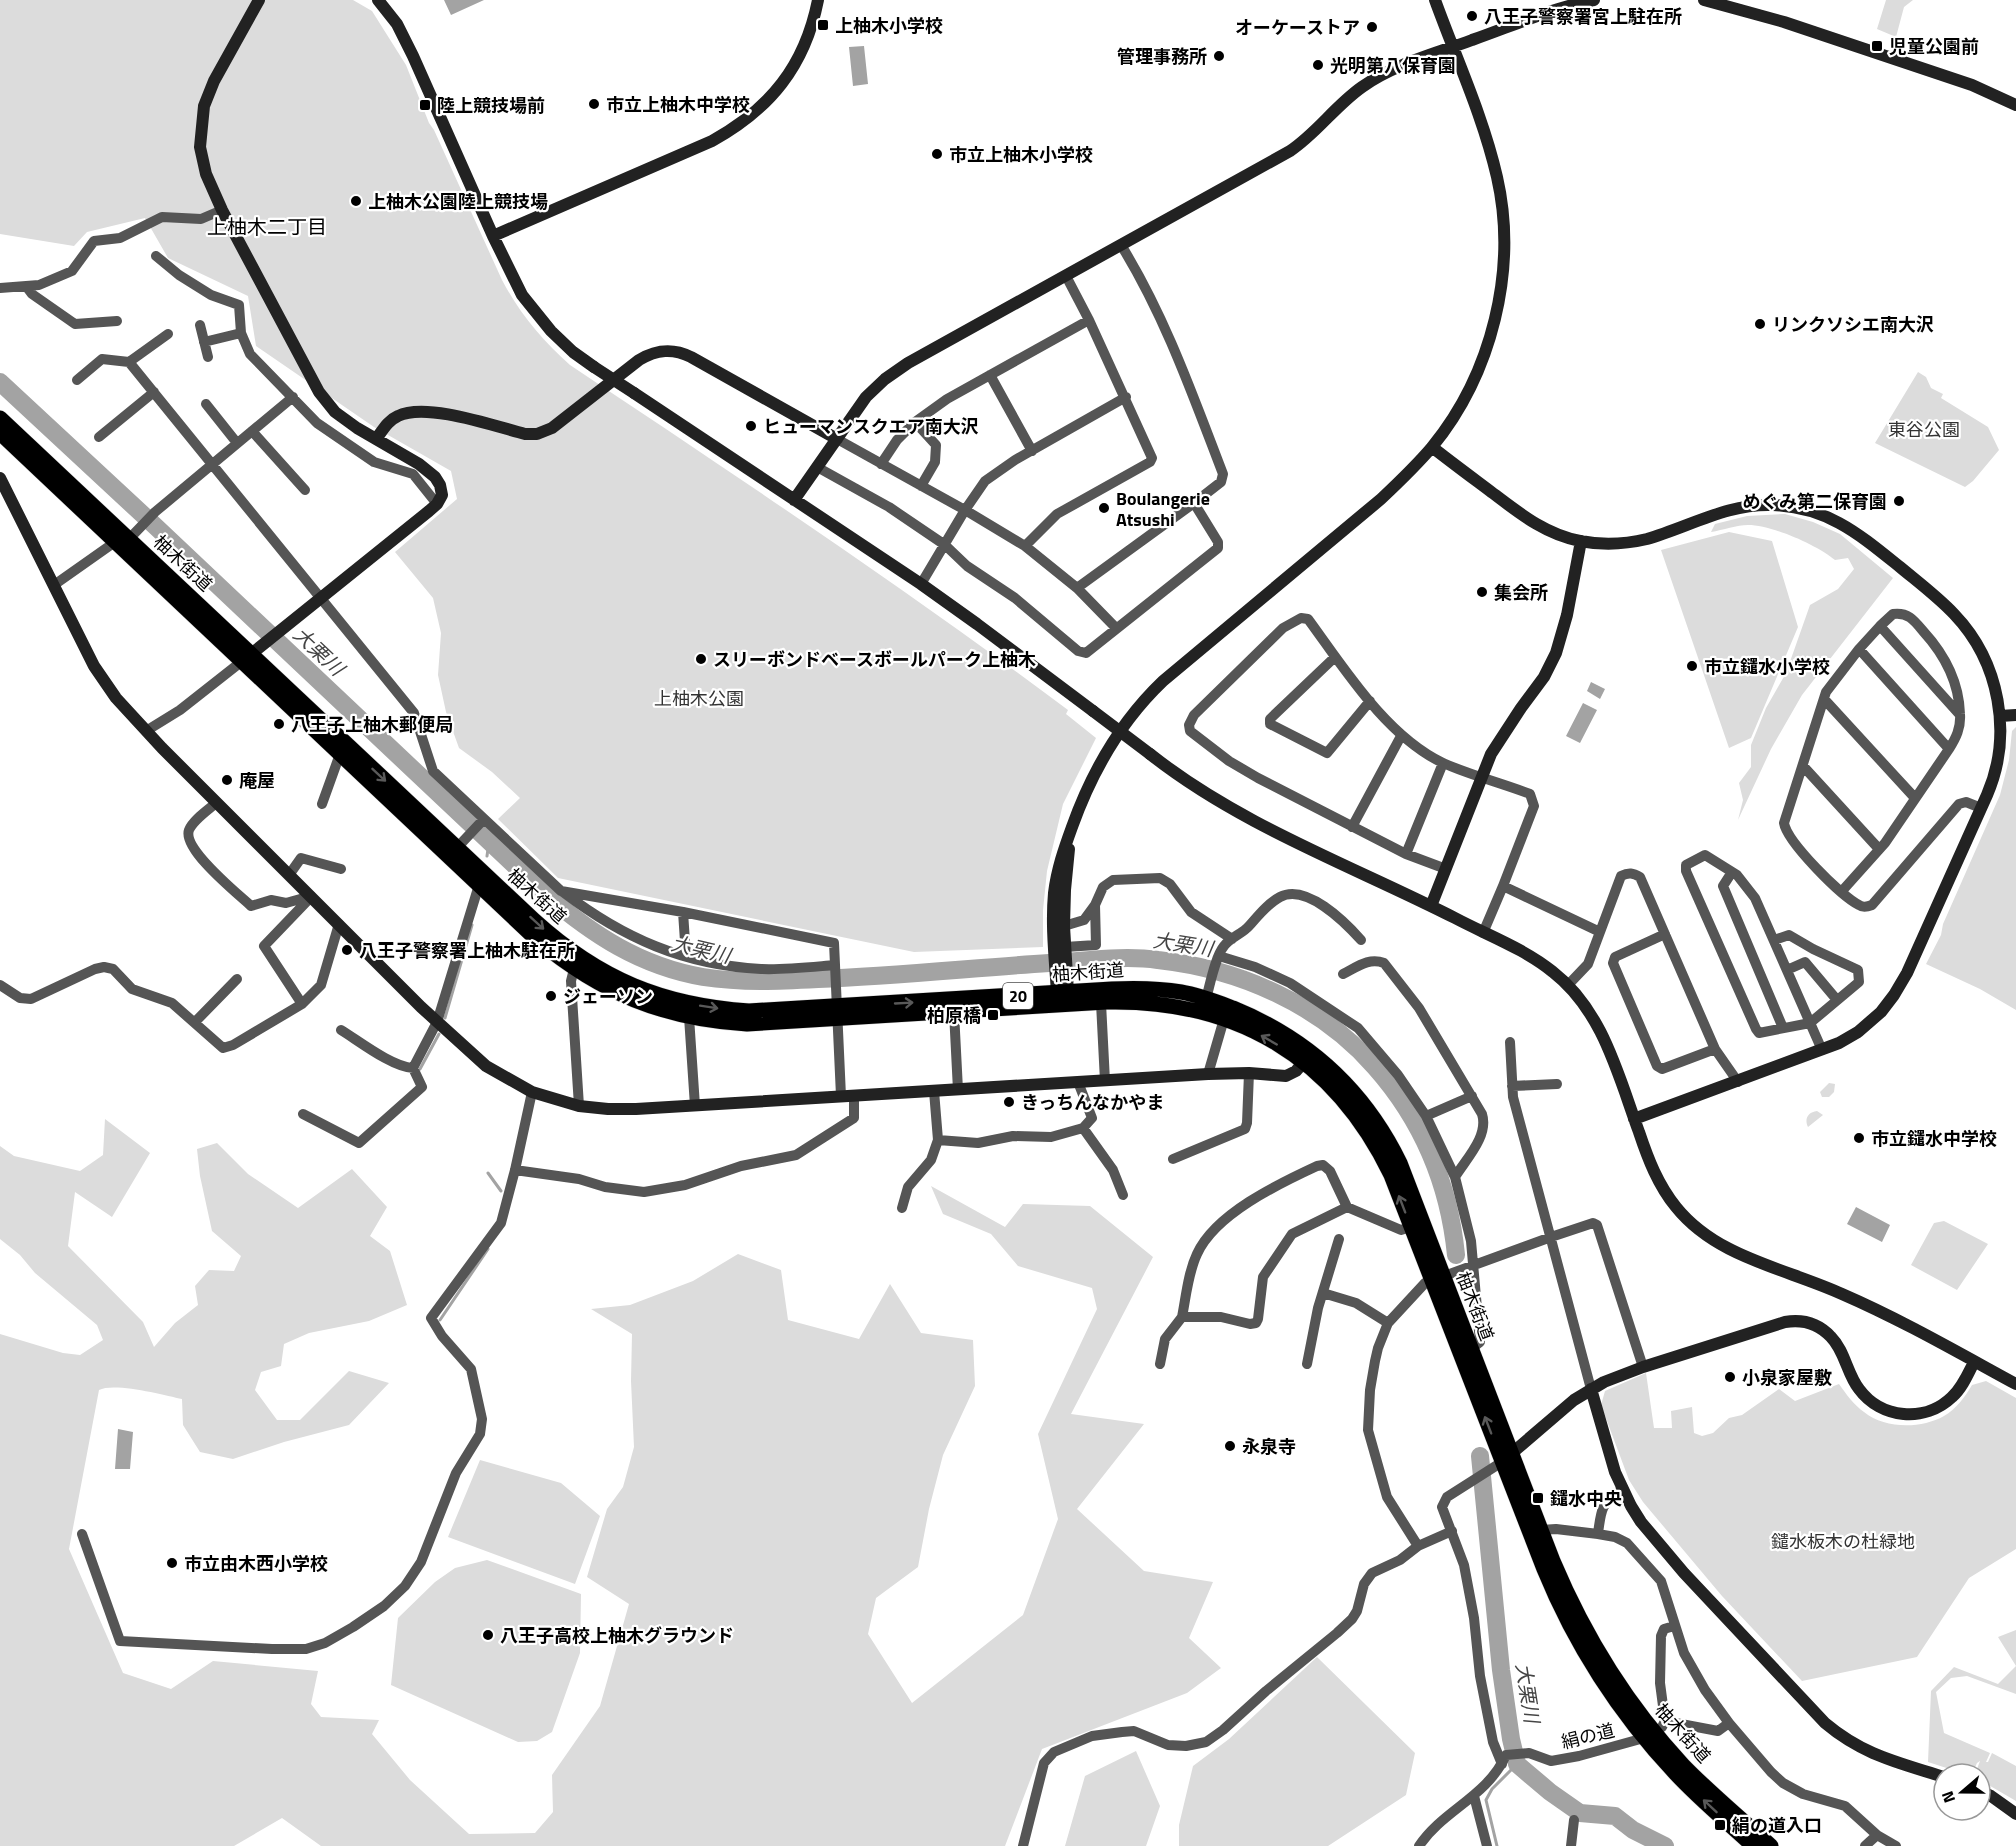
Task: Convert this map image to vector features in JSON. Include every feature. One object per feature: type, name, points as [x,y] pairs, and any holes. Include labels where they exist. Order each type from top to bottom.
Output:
[{"type":"main road","name":"柚木街道","points":[[1,425],[128,537],[534,920],[570,951],[608,974],[651,993],[690,1004],[721,1009],[838,1013],[954,1012],[1062,997],[1101,1003],[1164,1004],[1224,1019],[1308,1057],[1370,1136],[1390,1175],[1411,1227],[1442,1276],[1502,1462],[1552,1590],[1572,1632],[1598,1675],[1655,1730],[1682,1780],[1753,1846]]},
{"type":"main road","name":"柚木街道","points":[[252,654],[340,754],[457,847],[479,885],[537,940],[594,982],[625,997],[689,1017],[747,1024],[838,1013],[1062,997],[1149,988],[1182,992],[1206,999],[1273,1026],[1308,1057],[1354,1092],[1387,1137],[1400,1163],[1471,1349],[1502,1462],[1541,1530],[1567,1595],[1594,1646],[1622,1690],[1684,1765],[1771,1846]]},
{"type":"street","points":[[146,731],[180,710],[321,599],[437,504],[442,495],[442,490],[435,477],[425,468],[357,428],[335,412],[319,392],[209,182],[202,156],[202,117],[214,81],[259,0]]},
{"type":"street","points":[[378,0],[397,24],[413,56],[512,276],[530,307],[557,337],[594,367],[921,584],[1150,754],[1222,803],[1535,960],[1568,985],[1588,1008],[1599,1027],[1648,1158],[1665,1192],[1683,1216],[1710,1240],[1731,1251],[1866,1305],[2016,1384]]},
{"type":"street","points":[[493,236],[712,141],[746,120],[768,100],[793,69],[812,23],[818,0]]},
{"type":"street","points":[[1062,952],[1054,894],[1061,855],[1083,795],[1102,758],[1126,722],[1151,692],[1193,654],[1407,474],[1432,447],[1461,405],[1482,359],[1492,330],[1500,293],[1503,217],[1497,178],[1481,124],[1435,0]]},
{"type":"street","points":[[794,500],[866,397],[895,371],[1290,152],[1308,138],[1350,96],[1375,78],[1452,47],[1566,6],[1594,0]]},
{"type":"street","points":[[1704,0],[1785,22],[1972,85],[2016,105]]},
{"type":"street","points":[[0,288],[39,285],[72,271],[94,240],[120,238],[162,217],[201,219],[222,210]]},
{"type":"street","points":[[1077,588],[1221,482],[1223,474],[1181,366],[1154,307],[1121,245]]},
{"type":"street","points":[[156,256],[179,275],[211,296],[239,305],[242,333],[250,354],[317,423],[374,462],[413,474],[437,504]]},
{"type":"street","points":[[1025,546],[1057,514],[1150,462],[1152,458],[1126,397],[1066,276]]},
{"type":"street","points":[[26,286],[32,294],[75,324],[117,321]]},
{"type":"street","points":[[881,464],[897,440],[915,422],[947,399],[1089,320]]},
{"type":"street","points":[[200,325],[208,357]]},
{"type":"street","points":[[204,342],[242,333]]},
{"type":"street","points":[[77,380],[102,359],[129,362],[168,334]]},
{"type":"street","points":[[376,439],[386,424],[393,419],[407,412],[425,410],[525,434],[537,434],[552,428],[639,360],[656,351],[678,352],[692,357],[1025,546],[1077,588],[1116,628]]},
{"type":"street","points":[[129,362],[414,713],[433,771],[561,891],[623,933],[646,944],[711,963],[762,969],[835,967]]},
{"type":"street","points":[[990,375],[1032,451]]},
{"type":"street","points":[[99,437],[154,392]]},
{"type":"street","points":[[54,585],[128,537],[293,397]]},
{"type":"street","points":[[921,584],[965,510],[990,477],[1126,397]]},
{"type":"street","points":[[206,405],[237,443]]},
{"type":"street","points":[[915,422],[936,445],[934,462],[921,486]]},
{"type":"street","points":[[252,431],[305,490]]},
{"type":"street","points":[[1432,447],[1527,519],[1556,534],[1581,541],[1614,543],[1639,540],[1726,510],[1755,505],[1801,508],[1832,518],[1848,526],[1868,541],[1941,601],[1956,616],[1975,642],[1987,665],[2000,716],[2001,730],[1993,783],[1910,967],[1881,1012],[1858,1032],[1822,1050],[1634,1119]]},
{"type":"street","points":[[817,467],[889,507],[945,544],[967,566],[1015,598],[1078,651],[1086,652],[1218,548],[1218,542],[1194,503]]},
{"type":"street","points":[[0,478],[99,674],[122,705],[437,1022],[486,1066],[532,1092],[579,1106],[622,1109],[695,1106],[1208,1074],[1249,1073],[1286,1076],[1293,1074],[1308,1057]]},
{"type":"street","points":[[1431,906],[1482,776],[1501,737],[1544,677],[1556,653],[1567,615],[1581,541]]},
{"type":"street","points":[[1842,891],[1879,849],[1957,735],[1960,715],[1956,686],[1940,650],[1914,620],[1900,613],[1887,618],[1859,649],[1826,692],[1784,823],[1787,835],[1832,884],[1860,906],[1872,905],[1959,804],[1966,802],[1981,808]]},
{"type":"street","points":[[1446,869],[1406,854],[1229,761],[1190,731],[1189,725],[1194,715],[1283,628],[1301,618],[1308,619],[1335,657],[1401,736],[1443,763],[1530,794],[1534,806],[1483,933]]},
{"type":"street","points":[[1880,626],[1960,715]]},
{"type":"street","points":[[1859,649],[1949,749]]},
{"type":"street","points":[[1335,657],[1270,718],[1270,724],[1326,753],[1370,701]]},
{"type":"street","points":[[1824,699],[1915,798]]},
{"type":"street","points":[[2000,716],[2016,714]]},
{"type":"street","points":[[1352,826],[1401,736]]},
{"type":"street","points":[[322,804],[340,754]]},
{"type":"street","points":[[1406,854],[1443,763]]},
{"type":"street","points":[[1803,766],[1879,849]]},
{"type":"street","points":[[216,802],[188,833],[189,840],[205,863],[251,906],[271,900],[286,903],[311,896]]},
{"type":"street","points":[[457,847],[483,819]]},
{"type":"street","points":[[1062,997],[1065,890],[1071,827]]},
{"type":"street","points":[[1774,940],[1789,934],[1813,949],[1858,970],[1859,982],[1810,1023],[1759,1033],[1686,871],[1686,865],[1705,855],[1737,875],[1755,898],[1774,940],[1810,1023],[1822,1050]]},
{"type":"street","points":[[289,875],[301,858],[342,869]]},
{"type":"street","points":[[1732,872],[1723,886],[1783,1028]]},
{"type":"street","points":[[1568,985],[1586,968],[1622,876],[1634,873],[1640,878],[1715,1049],[1738,1082]]},
{"type":"street","points":[[1064,926],[1084,921],[1103,887],[1113,880],[1160,878],[1170,884],[1191,912],[1232,939]]},
{"type":"street","points":[[413,1068],[437,1022],[479,885]]},
{"type":"street","points":[[1503,886],[1600,932]]},
{"type":"street","points":[[515,1170],[579,1179],[605,1187],[644,1192],[685,1185],[741,1166],[780,1160],[805,1151],[854,1118],[848,1096],[838,1013],[834,943],[684,912],[561,891]]},
{"type":"street","points":[[1206,999],[1224,946],[1244,932],[1263,911],[1280,897],[1292,894],[1309,898],[1348,925],[1361,940]]},
{"type":"street","points":[[302,1004],[264,946],[311,896]]},
{"type":"street","points":[[1062,952],[1096,945],[1095,905]]},
{"type":"street","points":[[684,912],[686,956]]},
{"type":"street","points":[[0,985],[20,998],[31,999],[94,969],[104,967],[113,969],[132,989],[172,1003],[223,1048],[233,1045],[302,1004],[321,985],[339,924]]},
{"type":"street","points":[[1665,934],[1615,957],[1613,963],[1657,1066],[1662,1069],[1715,1049]]},
{"type":"street","points":[[1219,957],[1255,968],[1290,983],[1358,1028],[1398,1075],[1426,1116],[1455,1177],[1471,1241],[1470,1265],[1480,1342],[1471,1349]]},
{"type":"street","points":[[1343,974],[1369,960],[1384,963],[1419,1008],[1482,1114],[1485,1123],[1482,1133],[1455,1177]]},
{"type":"street","points":[[1787,970],[1805,962],[1837,1000]]},
{"type":"street","points":[[574,969],[571,981],[579,1106]]},
{"type":"street","points":[[195,1022],[237,980]]},
{"type":"street","points":[[1101,1003],[1105,1081]]},
{"type":"street","points":[[954,1012],[958,1090]]},
{"type":"street","points":[[689,1017],[695,1106]]},
{"type":"street","points":[[1208,1074],[1224,1019]]},
{"type":"street","points":[[341,1030],[389,1059],[413,1068]]},
{"type":"street","points":[[1510,1042],[1513,1097],[1569,1313],[1610,1457],[1622,1490],[1641,1522],[1666,1553],[1825,1723],[1864,1750],[1932,1773]]},
{"type":"street","points":[[303,1114],[359,1143],[422,1087],[413,1068]]},
{"type":"street","points":[[1173,1159],[1245,1129],[1249,1073]]},
{"type":"street","points":[[938,1140],[978,1143],[1013,1136],[1042,1138],[1083,1128],[1092,1118],[1078,1082]]},
{"type":"street","points":[[1512,1086],[1557,1084]]},
{"type":"street","points":[[902,1208],[908,1187],[931,1160],[938,1140],[934,1091]]},
{"type":"street","points":[[82,1534],[120,1641],[306,1649],[326,1643],[384,1606],[405,1586],[421,1562],[456,1473],[480,1434],[482,1419],[471,1369],[442,1336],[431,1318],[501,1223],[532,1092]]},
{"type":"street","points":[[1426,1116],[1472,1096]]},
{"type":"street","points":[[1083,1128],[1113,1170],[1123,1195]]},
{"type":"street","points":[[1160,1364],[1165,1339],[1182,1317],[1197,1254],[1215,1227],[1275,1185],[1317,1166],[1323,1166],[1330,1171],[1347,1208],[1401,1230],[1411,1227]]},
{"type":"street","points":[[1182,1317],[1221,1317],[1250,1324],[1256,1323],[1263,1276],[1292,1234],[1347,1208]]},
{"type":"street","points":[[1418,1546],[1387,1497],[1368,1430],[1370,1390],[1378,1348],[1388,1323],[1420,1287],[1470,1265],[1593,1223],[1596,1225],[1643,1367]]},
{"type":"street","points":[[1307,1365],[1323,1293],[1339,1239]]},
{"type":"street","points":[[1323,1293],[1356,1303],[1388,1323]]},
{"type":"street","points":[[1419,1846],[1433,1827],[1474,1796],[1499,1770],[1504,1759],[1493,1742],[1480,1676],[1474,1618],[1464,1565],[1444,1513],[1444,1501],[1447,1497],[1502,1462],[1568,1406],[1591,1389],[1610,1379],[1779,1324],[1803,1322],[1820,1328],[1833,1339],[1856,1385],[1869,1400],[1893,1412],[1909,1415],[1931,1411],[1948,1400],[1959,1389],[1974,1362]]},
{"type":"street","points":[[1598,1534],[1601,1509],[1608,1499],[1622,1490]]},
{"type":"street","points":[[1541,1530],[1556,1529],[1598,1534],[1615,1537],[1627,1543],[1661,1581],[1674,1626],[1705,1690],[1729,1723],[1771,1772],[1784,1783],[1809,1796],[1845,1806],[1877,1835],[1896,1846]]},
{"type":"street","points":[[1023,1846],[1044,1763],[1054,1752],[1092,1736],[1134,1731],[1168,1745],[1186,1746],[1206,1742],[1352,1619],[1357,1611],[1364,1584],[1372,1573],[1400,1560],[1418,1546],[1452,1531]]},
{"type":"street","points":[[1674,1626],[1664,1629],[1659,1651],[1660,1683],[1655,1730],[1718,1731],[1729,1723]]},
{"type":"street","name":"絹の道","points":[[1504,1759],[1529,1753],[1544,1759],[1557,1760],[1601,1751],[1655,1730]]},
{"type":"street","points":[[1474,1796],[1487,1846]]},
{"type":"street","points":[[1992,1797],[2016,1814]]},
{"type":"street","points":[[1574,1820],[1574,1845]]},
{"type":"street","points":[[1865,1846],[1877,1835]]},
{"type":"green space","name":"上柚木公園","points":[[0,0],[353,0],[372,11],[406,65],[429,123],[502,280],[532,326],[550,346],[570,365],[884,577],[1068,710],[1066,714],[1096,738],[1063,804],[1047,871],[1043,910],[1043,947],[914,952],[558,878],[498,819],[520,798],[492,772],[459,748],[446,712],[438,675],[441,633],[433,598],[395,552],[457,499],[451,471],[374,427],[256,346],[248,296],[168,258],[145,218],[87,232],[74,246],[0,234]]},
{"type":"green space","points":[[1886,0],[1913,0],[1904,7],[1896,37],[1877,29]]},
{"type":"green space","name":"東谷公園","points":[[1918,372],[1926,377],[1931,388],[1943,394],[1941,398],[1988,427],[1999,450],[1973,481],[1965,487],[1875,443]]},
{"type":"green space","points":[[1785,514],[1813,522],[1840,534],[1893,578],[1802,695],[1771,749],[1738,820],[1743,800],[1739,783],[1751,767],[1751,745],[1766,708],[1786,673],[1810,605],[1838,589],[1854,569],[1848,558],[1835,560],[1806,542],[1769,528],[1744,525],[1711,532],[1715,524],[1747,516]]},
{"type":"green space","points":[[1729,532],[1772,541],[1798,627],[1751,738],[1729,748],[1661,550]]},
{"type":"green space","points":[[2016,727],[2016,1010],[1980,989],[1926,964],[1941,935],[1943,924],[2000,795],[2009,760],[2012,731]]},
{"type":"green space","points":[[1829,1083],[1835,1084],[1834,1092],[1829,1097],[1822,1097],[1820,1092]]},
{"type":"green space","points":[[1817,1111],[1823,1115],[1808,1127],[1806,1121],[1808,1116]]},
{"type":"green space","points":[[105,1119],[150,1153],[112,1217],[75,1192],[68,1246],[143,1322],[154,1347],[175,1323],[198,1305],[195,1286],[209,1270],[234,1271],[241,1256],[212,1231],[200,1176],[197,1149],[217,1143],[248,1174],[298,1208],[352,1169],[387,1207],[370,1236],[390,1251],[407,1305],[369,1321],[309,1333],[284,1344],[281,1366],[261,1372],[255,1390],[277,1420],[300,1420],[349,1371],[389,1383],[349,1425],[284,1442],[233,1459],[200,1452],[183,1425],[182,1399],[127,1388],[99,1390],[69,1549],[123,1673],[171,1689],[213,1661],[318,1671],[311,1704],[321,1717],[379,1720],[372,1734],[410,1780],[469,1834],[535,1833],[553,1812],[552,1775],[600,1706],[629,1604],[587,1577],[607,1509],[623,1487],[634,1447],[631,1381],[632,1334],[591,1309],[630,1305],[693,1281],[738,1254],[781,1270],[788,1320],[859,1339],[890,1284],[921,1333],[973,1340],[975,1386],[943,1455],[929,1509],[918,1567],[876,1598],[868,1634],[912,1703],[1023,1615],[1058,1519],[1038,1434],[1097,1309],[1092,1288],[1018,1266],[991,1234],[943,1214],[931,1186],[1005,1227],[1023,1204],[1090,1206],[1153,1257],[1071,1414],[1144,1424],[1077,1509],[1144,1571],[1213,1582],[1189,1638],[1221,1668],[1187,1693],[1042,1749],[1005,1846],[321,1846],[282,1818],[234,1846],[0,1846],[0,1334],[63,1353],[80,1355],[103,1340],[97,1325],[35,1273],[20,1255],[0,1239],[0,1146],[14,1156],[80,1171],[103,1155]]},
{"type":"green space","points":[[1944,1221],[1988,1244],[1957,1290],[1911,1265],[1934,1223]]},
{"type":"green space","name":"鑓水板木の杜緑地","points":[[1646,1373],[1654,1428],[1672,1428],[1671,1411],[1692,1407],[1694,1433],[1702,1436],[1713,1433],[1729,1418],[1742,1415],[1779,1389],[1795,1401],[1839,1384],[1857,1406],[1873,1418],[1892,1424],[1914,1425],[1944,1416],[1960,1402],[1972,1385],[1986,1381],[2016,1398],[2016,1549],[1969,1578],[1917,1657],[1802,1681],[1722,1596],[1643,1502],[1629,1480],[1601,1405],[1605,1391]]},
{"type":"green space","name":"八王子高校上柚木グラウンド","points":[[480,1460],[561,1483],[600,1516],[575,1584],[448,1537]]},
{"type":"green space","name":"八王子高校上柚木グラウンド","points":[[487,1560],[581,1594],[580,1653],[552,1732],[537,1741],[518,1742],[391,1685],[398,1618],[435,1582],[455,1568]]},
{"type":"green space","points":[[2016,1630],[2016,1666],[1998,1637]]},
{"type":"green space","points":[[1317,1657],[1415,1753],[1406,1795],[1328,1846],[1179,1846],[1179,1825],[1193,1766],[1229,1739]]},
{"type":"green space","points":[[2016,1666],[2016,1694],[1967,1676],[1951,1678],[1936,1692],[1944,1733],[1990,1753],[1986,1762],[1928,1762],[1931,1691],[1954,1667],[1998,1684]]},
{"type":"green space","points":[[1136,1751],[1160,1806],[1146,1846],[1065,1846],[1085,1776]]},
{"type":"green space","points":[[1992,1753],[2016,1766],[2016,1801],[1992,1787],[1992,1762],[1988,1762]]},
{"type":"shaded area","points":[[444,0],[484,0],[451,15]]},
{"type":"shaded area","points":[[864,46],[868,84],[853,86],[849,47]]},
{"type":"shaded area","points":[[1591,682],[1605,689],[1600,699],[1587,691]]},
{"type":"shaded area","points":[[1583,703],[1597,710],[1580,743],[1566,736]]},
{"type":"shaded area","points":[[1856,1207],[1890,1225],[1882,1242],[1847,1224]]},
{"type":"shaded area","points":[[118,1429],[133,1432],[130,1469],[115,1469]]},
{"type":"waterway","name":"大栗川","points":[[0,382],[545,894],[581,923],[618,947],[680,972],[732,980],[847,978],[1131,958],[1189,965],[1248,981],[1304,1008],[1330,1025],[1354,1045],[1392,1087],[1419,1131],[1440,1178],[1456,1255]]},
{"type":"waterway","points":[[487,856],[489,842]]},
{"type":"waterway","points":[[445,1018],[472,925]]},
{"type":"waterway","points":[[420,1069],[439,1034]]},
{"type":"waterway","points":[[488,1173],[501,1191]]},
{"type":"waterway","points":[[440,1320],[488,1249]]},
{"type":"waterway","name":"大栗川","points":[[1480,1456],[1501,1670],[1517,1764],[1550,1792],[1580,1813],[1615,1816],[1633,1830],[1665,1846]]},
{"type":"waterway","points":[[1497,1846],[1486,1800],[1492,1789],[1517,1764]]},
{"type":"place","name":"八王子警察署宮上駐在所","points":[[1472,16]]},
{"type":"place","name":"上柚木小学校","points":[[823,25]]},
{"type":"place","name":"オーケーストア","points":[[1372,27]]},
{"type":"place","name":"児童公園前","points":[[1877,46]]},
{"type":"place","name":"管理事務所","points":[[1219,56]]},
{"type":"place","name":"光明第八保育園","points":[[1318,65]]},
{"type":"place","name":"市立上柚木中学校","points":[[594,104]]},
{"type":"place","name":"陸上競技場前","points":[[425,105]]},
{"type":"place","name":"市立上柚木小学校","points":[[937,154]]},
{"type":"place","name":"上柚木公園陸上競技場","points":[[356,201]]},
{"type":"place","name":"リンクソシエ南大沢","points":[[1760,324]]},
{"type":"place","name":"ヒューマンスクエア南大沢","points":[[751,426]]},
{"type":"place","name":"めぐみ第二保育園","points":[[1899,501]]},
{"type":"place","name":"Boulangerie Atsushi","points":[[1104,508]]},
{"type":"place","name":"集会所","points":[[1482,592]]},
{"type":"place","name":"スリーボンドベースボールパーク上柚木","points":[[701,659]]},
{"type":"place","name":"市立鑓水小学校","points":[[1692,666]]},
{"type":"place","name":"八王子上柚木郵便局","points":[[279,724]]},
{"type":"place","name":"庵屋","points":[[227,780]]},
{"type":"place","name":"八王子警察署上柚木駐在所","points":[[347,950]]},
{"type":"place","name":"ジェーソン","points":[[551,996]]},
{"type":"place","name":"柏原橋","points":[[993,1015]]},
{"type":"place","name":"きっちんなかやま","points":[[1009,1102]]},
{"type":"place","name":"市立鑓水中学校","points":[[1859,1138]]},
{"type":"place","name":"小泉家屋敷","points":[[1730,1377]]},
{"type":"place","name":"永泉寺","points":[[1230,1446]]},
{"type":"place","name":"鑓水中央","points":[[1538,1498]]},
{"type":"place","name":"市立由木西小学校","points":[[172,1563]]},
{"type":"place","name":"八王子高校上柚木グラウンド","points":[[488,1635]]},
{"type":"place","name":"絹の道入口","points":[[1720,1825]]},
{"type":"district","name":"上柚木二丁目","points":[[267,226]]}]
